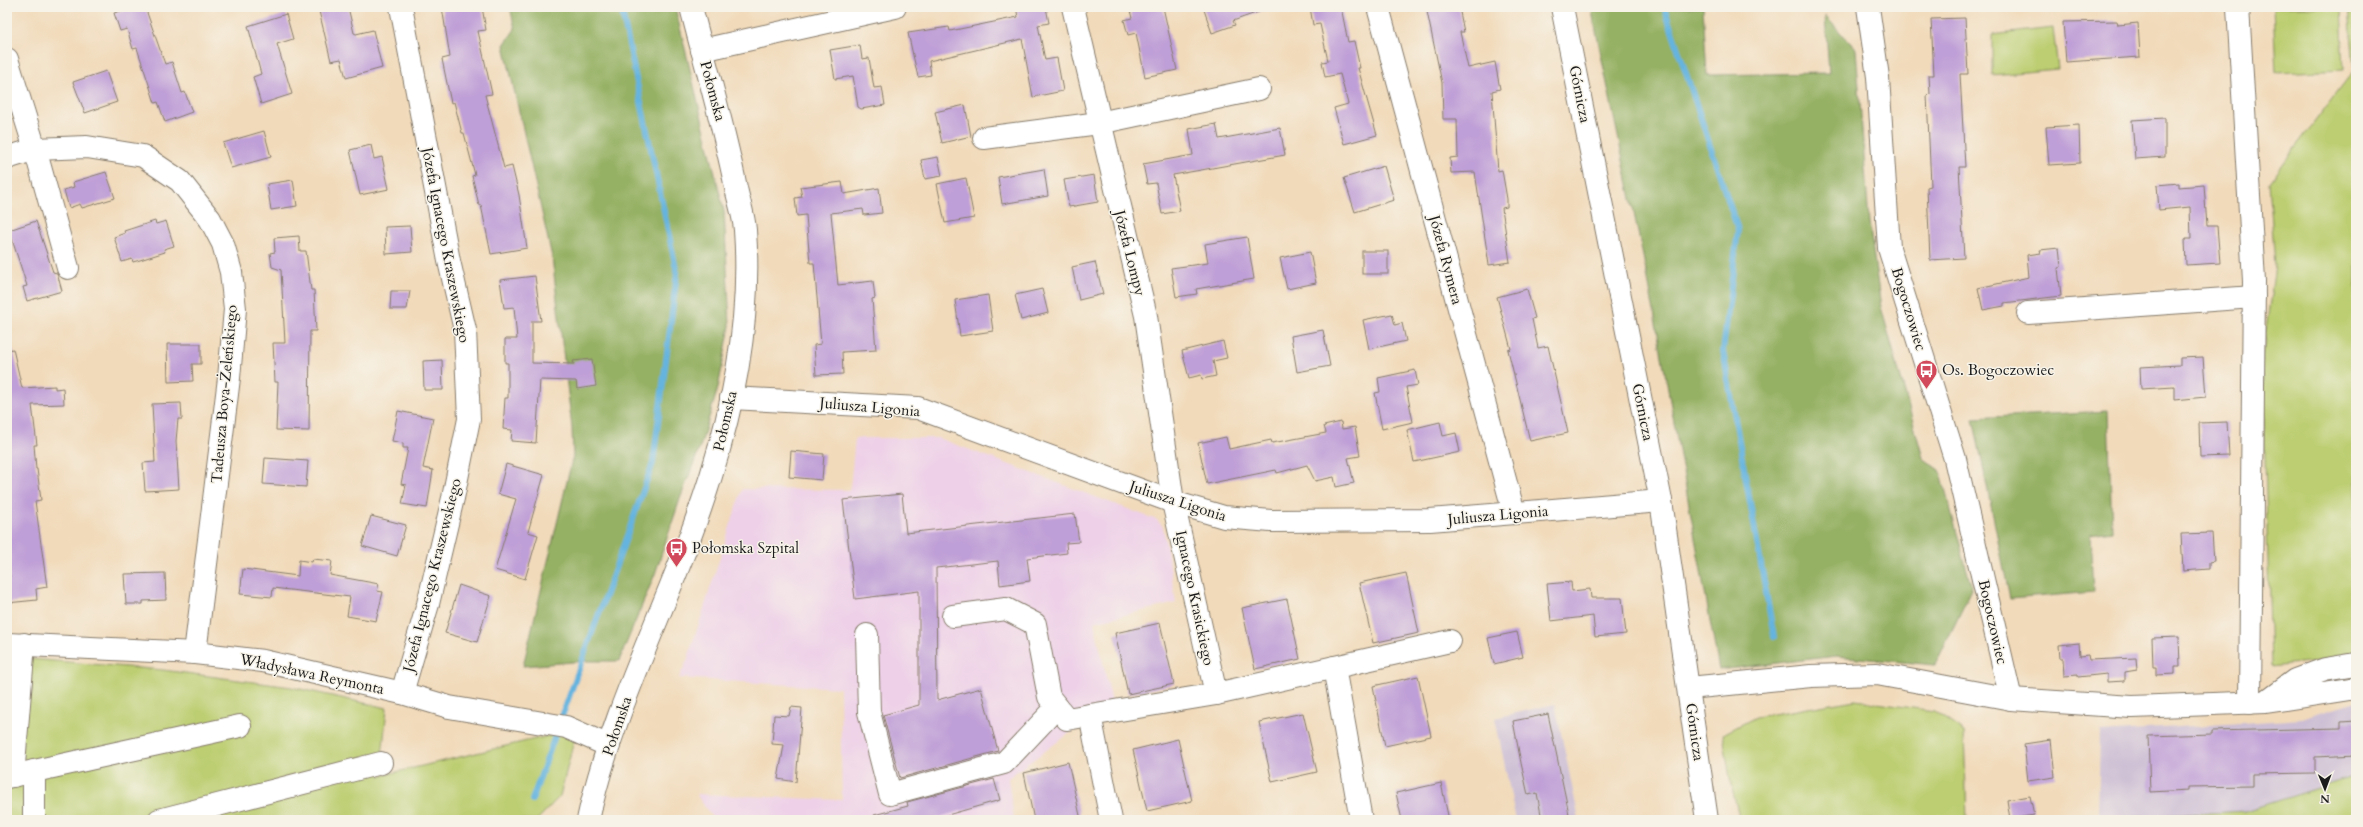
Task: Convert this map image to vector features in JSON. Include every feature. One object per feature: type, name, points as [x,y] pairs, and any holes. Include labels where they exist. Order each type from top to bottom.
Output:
[{"type":"street","name":"Józefa Ignacego Kraszewskiego","points":[[401,7],[449,261],[464,330],[469,419],[453,498],[428,604],[402,693]]},
{"type":"street","name":"Połomska","points":[[588,820],[609,746],[710,478],[731,398],[741,349],[746,288],[745,228],[730,156],[691,7]]},
{"type":"street","points":[[702,50],[895,7]]},
{"type":"street","name":"Józefa Lompy","points":[[1073,7],[1099,123],[1146,316],[1173,502]]},
{"type":"street","name":"Józefa Rymera","points":[[1378,7],[1514,513]]},
{"type":"street","name":"Górnicza","points":[[1562,7],[1661,501],[1707,820]]},
{"type":"street","name":"Bogoczowiec","points":[[1868,7],[1878,77],[1889,248],[1955,459],[2011,699]]},
{"type":"street","points":[[2238,7],[2254,297],[2258,702]]},
{"type":"street","points":[[7,58],[35,149],[68,268]]},
{"type":"street","points":[[984,138],[1099,123],[1259,90]]},
{"type":"street","name":"Tadeusza Boya-Żeleńskiego","points":[[7,158],[35,149],[87,147],[143,156],[180,181],[210,219],[223,244],[231,272],[235,309],[229,378],[195,653]]},
{"type":"street","points":[[2028,313],[2254,297]]},
{"type":"street","name":"Juliusza Ligonia","points":[[731,398],[918,408],[1173,502],[1224,517],[1271,521],[1430,520],[1661,501]]},
{"type":"street","name":"Ignacego Krasickiego","points":[[1173,502],[1216,694]]},
{"type":"street","points":[[953,616],[1006,609],[1034,624],[1049,697],[1067,719],[1216,694],[1450,641]]},
{"type":"street","points":[[867,635],[869,712],[890,794],[1004,763],[1057,707]]},
{"type":"street","name":"Władysława Reymonta","points":[[15,644],[195,653],[263,661],[402,693],[449,706],[566,727],[609,746]]},
{"type":"street","points":[[15,644],[10,776],[240,726]]},
{"type":"street","points":[[2258,702],[2295,680],[2324,669],[2356,664]]},
{"type":"street","points":[[1334,667],[1361,820]]},
{"type":"street","points":[[1689,688],[1811,676],[1877,674],[2011,699],[2132,707],[2258,702],[2356,688]]},
{"type":"street","points":[[1090,715],[1111,820]]},
{"type":"street","points":[[159,820],[236,810],[381,763]]},
{"type":"street","points":[[34,771],[34,820]]},
{"type":"shaded area","points":[[855,438],[938,438],[1157,520],[1163,527],[1176,603],[1094,622],[1112,702],[1008,778],[1014,820],[714,820],[696,794],[842,800],[840,688],[679,678],[687,661],[742,489],[850,490]]},
{"type":"shaded area","points":[[2356,702],[2356,776],[2246,811],[2098,819],[2100,732],[2301,719]]},
{"type":"shaded area","points":[[1555,704],[1579,820],[1516,820],[1495,718]]},
{"type":"green space","points":[[510,7],[675,7],[724,211],[730,326],[718,388],[700,447],[680,499],[655,574],[619,661],[585,661],[523,666],[573,456],[572,428],[552,257],[504,45],[515,29]]},
{"type":"green space","points":[[1591,7],[1703,7],[1707,75],[1829,73],[1825,16],[1856,49],[1869,222],[1881,307],[1923,458],[1940,470],[1972,589],[1935,665],[1836,656],[1719,670],[1649,285]]},
{"type":"green space","points":[[2273,7],[2341,7],[2344,70],[2276,73]]},
{"type":"green space","points":[[2349,7],[2356,7],[2356,657],[2271,666],[2262,357],[2275,266],[2269,182],[2354,70]]},
{"type":"green space","points":[[2053,28],[2058,69],[1992,75],[1992,35]]},
{"type":"green space","points":[[2108,411],[2112,531],[2090,534],[2093,592],[2010,599],[1973,418]]},
{"type":"green space","points":[[7,657],[163,670],[291,687],[387,708],[380,776],[577,729],[560,796],[537,820],[7,820]]},
{"type":"green space","points":[[1855,700],[1934,711],[1964,732],[1967,820],[1740,820],[1731,785],[1723,734],[1756,717]]},
{"type":"green space","points":[[2356,776],[2356,820],[2085,820],[2246,811]]},
{"type":"building","points":[[133,7],[145,7],[165,64],[172,62],[182,93],[185,92],[192,112],[165,122],[158,102],[155,103],[137,48],[133,49],[127,29],[120,31],[114,13]]},
{"type":"building","points":[[318,7],[348,7],[354,33],[356,34],[373,30],[382,68],[346,78],[341,59],[331,61]]},
{"type":"building","points":[[442,7],[482,7],[486,30],[478,31],[492,94],[485,95],[504,168],[512,166],[519,195],[527,248],[491,254],[481,205],[479,205],[472,176],[475,175],[454,102],[451,103],[442,59],[450,57]]},
{"type":"building","points":[[1016,7],[1046,7],[1049,23],[1038,25],[1045,60],[1057,58],[1063,91],[1033,97],[1022,39],[929,61],[931,75],[918,77],[908,33],[949,27],[950,31],[1018,17]]},
{"type":"building","points":[[1129,7],[1163,7],[1177,70],[1145,77],[1136,33],[1128,35],[1124,20],[1132,18]]},
{"type":"building","points":[[1203,7],[1266,7],[1267,9],[1233,21],[1235,25],[1212,33]]},
{"type":"building","points":[[1310,7],[1341,7],[1348,42],[1354,41],[1360,68],[1358,68],[1377,135],[1344,144],[1334,108],[1348,104],[1340,74],[1325,77],[1322,62],[1328,61],[1320,24],[1313,25]]},
{"type":"building","points":[[1426,7],[1459,7],[1464,32],[1460,32],[1468,68],[1495,62],[1500,89],[1492,91],[1498,171],[1502,170],[1507,199],[1507,207],[1502,208],[1510,262],[1489,265],[1475,172],[1451,173],[1450,158],[1458,157],[1457,119],[1443,119],[1442,83]]},
{"type":"building","points":[[286,14],[293,39],[277,44],[292,94],[261,104],[253,77],[261,74],[248,26]]},
{"type":"building","points":[[1965,18],[1968,74],[1960,74],[1965,167],[1959,167],[1964,258],[1930,260],[1927,187],[1931,186],[1927,95],[1930,94],[1929,75],[1934,75],[1931,19]]},
{"type":"building","points":[[2117,21],[2118,25],[2138,23],[2140,57],[2066,62],[2063,22]]},
{"type":"building","points":[[860,45],[862,59],[869,58],[874,88],[882,87],[885,105],[861,109],[858,107],[853,76],[835,79],[830,50]]},
{"type":"building","points":[[106,71],[117,102],[85,113],[73,82]]},
{"type":"building","points":[[965,105],[971,136],[942,143],[935,112]]},
{"type":"building","points":[[2165,118],[2165,157],[2135,159],[2132,120]]},
{"type":"building","points":[[1216,124],[1219,139],[1280,128],[1285,155],[1173,175],[1180,211],[1162,214],[1156,183],[1147,184],[1143,164],[1193,155],[1189,129]]},
{"type":"building","points":[[2079,125],[2080,163],[2049,165],[2046,127]]},
{"type":"building","points":[[264,131],[271,157],[231,168],[223,143]]},
{"type":"building","points":[[371,145],[374,159],[382,157],[389,189],[360,195],[350,150]]},
{"type":"building","points":[[938,157],[942,176],[925,179],[921,160]]},
{"type":"building","points":[[1384,166],[1394,200],[1355,212],[1344,178]]},
{"type":"building","points":[[1044,169],[1048,196],[1002,204],[998,177]]},
{"type":"building","points":[[106,172],[115,198],[82,208],[80,204],[69,208],[64,190],[74,187],[73,182]]},
{"type":"building","points":[[1094,175],[1098,202],[1069,207],[1064,180]]},
{"type":"building","points":[[966,178],[974,218],[945,223],[937,184]]},
{"type":"building","points":[[293,180],[297,206],[271,210],[267,184]]},
{"type":"building","points":[[842,182],[844,194],[879,188],[882,213],[864,215],[863,209],[831,213],[838,285],[873,281],[875,298],[872,299],[876,350],[842,352],[843,374],[816,375],[814,345],[821,344],[814,263],[810,263],[806,215],[797,216],[795,198],[802,197],[800,187]]},
{"type":"building","points":[[2179,183],[2179,187],[2204,185],[2207,226],[2217,226],[2220,263],[2186,265],[2185,239],[2191,239],[2190,207],[2159,210],[2157,185]]},
{"type":"building","points":[[36,221],[53,272],[57,273],[62,291],[27,301],[23,287],[27,286],[9,230]]},
{"type":"building","points":[[155,221],[156,224],[166,221],[174,246],[164,249],[165,252],[140,260],[133,262],[132,259],[122,262],[114,237],[125,233],[124,231]]},
{"type":"building","points":[[410,226],[412,252],[386,254],[385,227]]},
{"type":"building","points":[[299,236],[300,251],[306,251],[311,290],[314,290],[316,331],[310,331],[309,431],[276,430],[278,382],[275,382],[273,343],[285,343],[281,270],[272,267],[270,253],[275,252],[274,238]]},
{"type":"building","points":[[1247,237],[1254,279],[1196,289],[1197,294],[1176,297],[1171,268],[1208,263],[1205,244]]},
{"type":"building","points":[[2059,248],[2061,267],[2058,268],[2061,296],[2004,303],[2004,306],[1983,310],[1978,288],[2029,277],[2027,255],[2041,253],[2040,250]]},
{"type":"building","points":[[1362,251],[1388,251],[1388,274],[1362,274]]},
{"type":"building","points":[[1310,252],[1316,283],[1287,289],[1280,258]]},
{"type":"building","points":[[1095,262],[1103,294],[1079,300],[1072,267]]},
{"type":"building","points":[[535,276],[541,321],[532,321],[532,363],[574,364],[573,361],[592,359],[596,386],[577,389],[576,381],[540,380],[536,443],[511,441],[512,430],[503,429],[505,398],[508,398],[508,363],[505,363],[505,339],[517,339],[514,307],[504,308],[500,280]]},
{"type":"building","points":[[1042,289],[1048,313],[1021,320],[1015,295]]},
{"type":"building","points":[[1527,289],[1535,318],[1532,319],[1538,348],[1548,346],[1568,433],[1530,441],[1508,350],[1511,349],[1497,297]]},
{"type":"building","points":[[391,291],[410,291],[407,309],[390,309]]},
{"type":"building","points":[[988,295],[993,331],[960,336],[955,300]]},
{"type":"building","points":[[1392,314],[1395,325],[1402,323],[1406,341],[1369,349],[1363,320]]},
{"type":"building","points":[[1323,330],[1330,366],[1297,372],[1291,336]]},
{"type":"building","points":[[1223,341],[1227,358],[1213,361],[1216,376],[1202,379],[1201,375],[1189,378],[1182,351]]},
{"type":"building","points":[[167,344],[201,344],[201,364],[192,364],[193,381],[168,382]]},
{"type":"building","points":[[13,349],[22,388],[55,386],[55,389],[63,388],[64,404],[32,405],[37,445],[34,445],[36,469],[41,500],[35,501],[47,587],[36,589],[37,600],[7,603],[7,578],[10,577],[7,555],[7,350]]},
{"type":"building","points":[[2203,357],[2206,397],[2174,400],[2174,387],[2141,389],[2140,367],[2180,365],[2180,358]]},
{"type":"building","points":[[442,360],[443,390],[424,390],[423,361]]},
{"type":"building","points":[[1415,370],[1418,385],[1406,387],[1413,422],[1382,429],[1375,393],[1380,392],[1378,378]]},
{"type":"building","points":[[181,403],[182,419],[178,419],[176,441],[179,489],[145,491],[143,463],[155,462],[152,404]]},
{"type":"building","points":[[398,411],[433,418],[423,468],[433,470],[427,508],[402,504],[406,485],[401,484],[408,448],[403,448],[403,443],[392,441]]},
{"type":"building","points":[[1341,422],[1342,429],[1355,427],[1360,456],[1348,458],[1354,483],[1336,487],[1334,477],[1315,481],[1307,465],[1277,473],[1276,470],[1207,484],[1198,443],[1226,437],[1229,449],[1271,440],[1272,443],[1326,433],[1324,426]]},
{"type":"building","points":[[1440,422],[1443,436],[1456,433],[1460,452],[1414,462],[1407,430]]},
{"type":"building","points":[[2227,422],[2229,456],[2200,457],[2199,423]]},
{"type":"building","points":[[791,451],[824,454],[822,480],[789,477]]},
{"type":"building","points":[[265,458],[308,461],[306,487],[263,484]]},
{"type":"building","points":[[506,464],[544,475],[528,532],[538,535],[525,579],[495,570],[516,499],[498,494]]},
{"type":"building","points":[[902,494],[906,533],[1075,514],[1079,542],[1066,543],[1067,553],[1027,558],[1030,581],[1000,585],[998,561],[936,568],[937,700],[981,688],[998,751],[900,778],[883,715],[919,705],[919,591],[855,599],[843,500]]},
{"type":"building","points":[[371,516],[406,525],[397,556],[362,546]]},
{"type":"building","points":[[2212,533],[2214,561],[2209,562],[2209,569],[2183,571],[2181,534]]},
{"type":"building","points":[[313,559],[332,561],[330,575],[379,584],[377,591],[383,592],[376,621],[347,616],[350,597],[273,588],[272,597],[240,594],[243,569],[298,576],[299,560],[312,562]]},
{"type":"building","points":[[165,573],[166,600],[143,601],[143,604],[126,604],[124,574]]},
{"type":"building","points":[[1406,573],[1419,633],[1373,643],[1359,583]]},
{"type":"building","points":[[1571,582],[1572,591],[1590,589],[1591,598],[1622,598],[1626,634],[1595,637],[1593,616],[1551,621],[1547,584]]},
{"type":"building","points":[[459,585],[491,596],[477,642],[445,633]]},
{"type":"building","points":[[1287,599],[1300,659],[1255,669],[1242,608]]},
{"type":"building","points":[[1160,623],[1174,684],[1128,694],[1115,633]]},
{"type":"building","points":[[1517,632],[1523,657],[1494,664],[1488,638]]},
{"type":"building","points":[[2179,637],[2180,666],[2175,666],[2175,674],[2156,675],[2156,667],[2153,667],[2152,638]]},
{"type":"building","points":[[2079,643],[2080,656],[2088,655],[2089,660],[2136,658],[2137,670],[2125,672],[2125,681],[2107,682],[2107,674],[2078,677],[2078,675],[2064,676],[2063,659],[2060,659],[2059,645]]},
{"type":"building","points":[[1418,676],[1431,736],[1385,746],[1373,686]]},
{"type":"building","points":[[791,707],[802,708],[796,782],[778,779],[784,745],[772,744],[774,715],[789,716]]},
{"type":"building","points":[[1303,713],[1317,772],[1272,782],[1259,722]]},
{"type":"building","points":[[1548,714],[1570,820],[1542,820],[1537,793],[1528,795],[1521,763],[1513,721]]},
{"type":"building","points":[[2356,721],[2356,755],[2315,757],[2315,773],[2252,774],[2252,786],[2188,787],[2188,790],[2150,792],[2148,736],[2212,734],[2212,731],[2341,728],[2341,722]]},
{"type":"building","points":[[1178,739],[1192,801],[1147,811],[1133,750]]},
{"type":"building","points":[[2051,740],[2055,777],[2028,781],[2024,744]]},
{"type":"building","points":[[1068,762],[1081,820],[1034,820],[1024,773]]},
{"type":"building","points":[[994,779],[1000,800],[930,820],[875,820],[874,815],[908,806],[907,802]]},
{"type":"building","points":[[1441,783],[1449,820],[1402,820],[1396,793]]},
{"type":"building","points":[[2030,796],[2034,815],[2010,819],[2007,800]]},
{"type":"waterway","points":[[532,800],[653,463],[677,273],[621,7]]},
{"type":"waterway","points":[[1664,7],[1738,230],[1723,351],[1774,637]]},
{"type":"place","name":"Os. Bogoczowiec","points":[[1927,390]]},
{"type":"place","name":"Połomska Szpital","points":[[677,568]]}]
